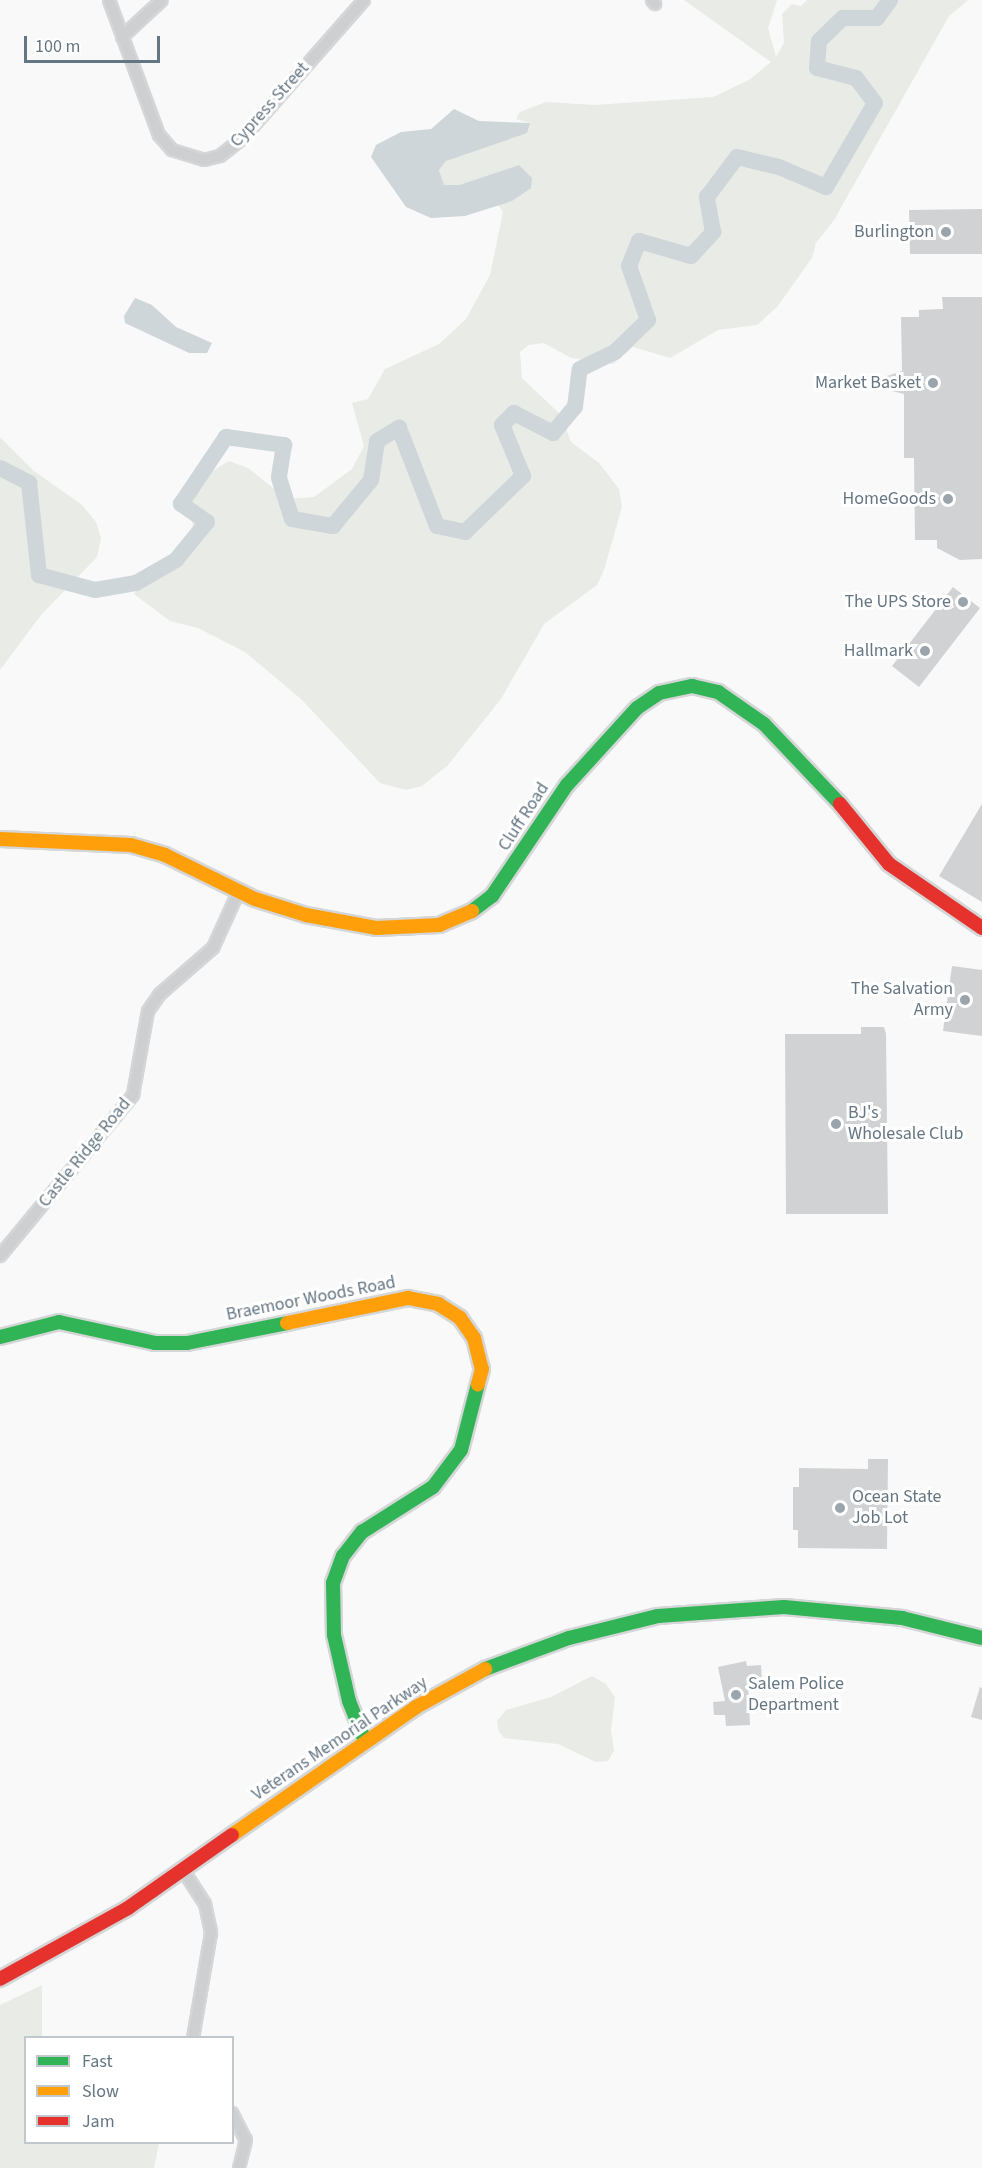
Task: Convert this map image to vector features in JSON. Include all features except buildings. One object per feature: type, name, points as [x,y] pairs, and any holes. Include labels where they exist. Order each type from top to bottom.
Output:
[{"type":"street","name":"Cypress Street","points":[[109,0],[165,144],[187,157],[213,159],[242,139],[364,0]]},
{"type":"street","points":[[122,37],[162,0]]},
{"type":"street","name":"Cluff Road","points":[[0,839],[131,845],[165,855],[238,893],[350,925],[419,928],[456,920],[481,906],[502,885],[563,790],[630,715],[659,693],[692,686],[718,692],[764,724],[806,763],[889,864],[982,928]]},
{"type":"street","name":"Castle Ridge Road","points":[[1,1252],[133,1095],[147,1011],[213,948],[238,893]]},
{"type":"street","name":"Braemoor Woods Road","points":[[0,1337],[59,1322],[155,1343],[187,1343],[408,1298],[438,1304],[460,1318],[474,1338],[482,1369],[461,1450],[433,1487],[362,1532],[343,1556],[333,1583],[334,1635],[349,1701],[365,1741]]},
{"type":"street","name":"Veterans Memorial Parkway","points":[[0,1979],[93,1929],[183,1870],[365,1741],[484,1670],[569,1638],[658,1616],[797,1607],[902,1618],[982,1638]]},
{"type":"street","points":[[183,1870],[205,1904],[211,1933],[193,2036]]},
{"type":"street","points":[[234,2117],[246,2140],[239,2168]]},
{"type":"shaded area","points":[[684,0],[777,0],[768,28],[776,57],[784,43],[782,14],[792,4],[801,6],[807,0],[968,0],[949,16],[834,220],[816,243],[812,258],[777,307],[757,325],[718,330],[670,358],[633,347],[613,364],[571,358],[544,343],[529,345],[520,352],[522,378],[561,415],[571,442],[599,463],[619,489],[622,507],[604,570],[597,585],[544,624],[501,699],[448,765],[422,786],[406,790],[380,783],[301,699],[245,652],[198,628],[170,621],[134,594],[140,586],[181,566],[197,538],[184,496],[189,485],[229,461],[248,468],[287,499],[314,497],[352,469],[364,446],[352,403],[368,399],[385,369],[439,344],[466,319],[490,275],[503,212],[498,205],[512,201],[519,165],[459,185],[444,185],[439,170],[446,161],[530,123],[516,119],[520,112],[546,102],[594,105],[713,97],[749,80],[771,62]]},
{"type":"shaded area","points":[[454,109],[479,121],[530,123],[527,133],[446,161],[439,170],[444,185],[459,185],[519,165],[532,178],[531,188],[512,201],[465,216],[431,218],[406,207],[371,157],[376,145],[401,132],[431,129]]},
{"type":"shaded area","points":[[135,298],[152,305],[176,327],[212,343],[207,353],[189,353],[125,323],[124,316]]},
{"type":"shaded area","points":[[0,437],[34,471],[82,505],[96,522],[101,538],[97,557],[41,615],[0,670]]},
{"type":"shaded area","points":[[592,1676],[606,1684],[615,1697],[611,1730],[614,1751],[608,1761],[596,1762],[558,1744],[504,1738],[499,1732],[497,1721],[506,1710],[551,1697]]},
{"type":"shaded area","points":[[42,1985],[42,2036],[24,2036],[24,2144],[159,2144],[154,2168],[0,2168],[0,2005]]},
{"type":"waterway","points":[[0,468],[29,483],[39,575],[95,590],[136,583],[176,560],[207,522],[181,504],[226,437],[284,445],[279,478],[292,519],[333,526],[371,480],[377,441],[399,428],[437,526],[465,532],[523,476],[502,425],[514,413],[553,433],[575,407],[580,369],[615,352],[648,320],[629,266],[639,241],[691,256],[713,232],[707,197],[737,157],[779,167],[826,187],[875,103],[856,78],[817,68],[819,41],[843,18],[877,18],[890,0]]},
{"type":"traffic: fast","points":[[472,911],[492,896],[567,785],[637,708],[659,693],[692,686],[718,692],[764,724],[840,804]]},
{"type":"traffic: fast","points":[[0,1337],[59,1322],[155,1343],[187,1343],[287,1323]]},
{"type":"traffic: fast","points":[[365,1741],[349,1701],[334,1635],[333,1583],[343,1556],[362,1532],[433,1487],[461,1450],[478,1384]]},
{"type":"traffic: fast","points":[[485,1669],[569,1638],[658,1616],[784,1607],[902,1618],[982,1638]]},
{"type":"traffic: slow","points":[[0,839],[131,845],[165,855],[255,899],[306,915],[376,928],[439,925],[472,911]]},
{"type":"traffic: slow","points":[[287,1323],[408,1298],[438,1304],[460,1318],[474,1338],[482,1369],[478,1384]]},
{"type":"traffic: slow","points":[[232,1835],[416,1707],[485,1669]]},
{"type":"traffic: jam","points":[[840,804],[889,864],[982,928]]},
{"type":"traffic: jam","points":[[0,1979],[128,1908],[232,1835]]},
{"type":"place","name":"Burlington","points":[[946,232]]},
{"type":"place","name":"Market Basket","points":[[933,383]]},
{"type":"place","name":"HomeGoods","points":[[948,499]]},
{"type":"place","name":"The UPS Store","points":[[963,602]]},
{"type":"place","name":"Hallmark","points":[[925,651]]},
{"type":"place","name":"The Salvation Army","points":[[965,1000]]},
{"type":"place","name":"BJ's Wholesale Club","points":[[836,1124]]},
{"type":"place","name":"Ocean State Job Lot","points":[[840,1508]]},
{"type":"place","name":"Salem Police Department","points":[[736,1695]]}]
